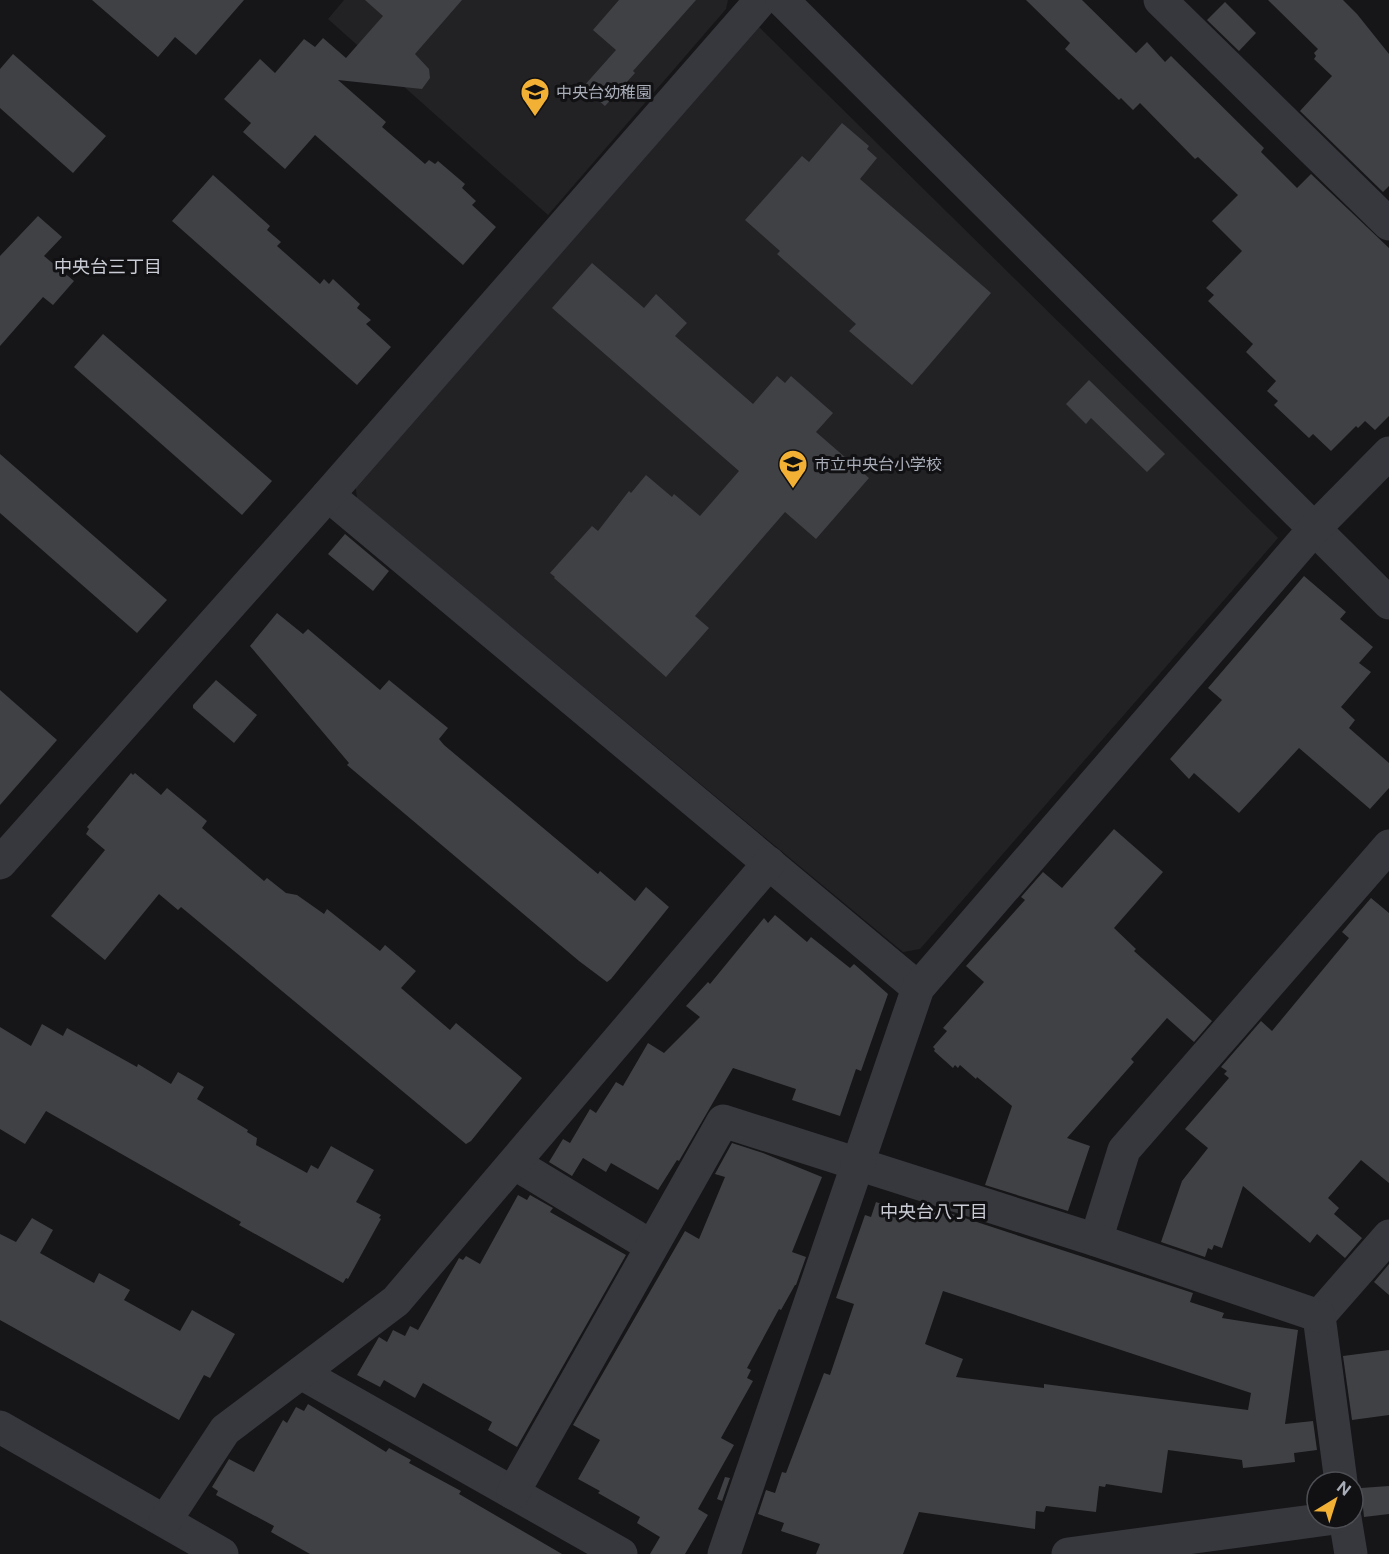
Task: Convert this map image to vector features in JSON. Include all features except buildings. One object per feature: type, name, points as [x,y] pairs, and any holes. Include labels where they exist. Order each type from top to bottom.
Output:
[{"type":"street","points":[[0,863],[328,495],[761,0]]},
{"type":"street","points":[[782,0],[1389,603]]},
{"type":"street","points":[[1160,0],[1389,224]]},
{"type":"street","points":[[724,1554],[918,988],[1314,529],[1389,453]]},
{"type":"street","points":[[328,495],[918,988]]},
{"type":"street","points":[[1096,1240],[1124,1150],[1389,846]]},
{"type":"street","points":[[165,1521],[225,1430],[396,1301],[769,863]]},
{"type":"street","points":[[513,1493],[723,1121],[1096,1240],[1319,1316]]},
{"type":"street","points":[[514,1163],[651,1246]]},
{"type":"street","points":[[1339,1470],[1319,1316],[1389,1236]]},
{"type":"street","points":[[301,1373],[621,1554]]},
{"type":"street","points":[[0,1427],[222,1554]]},
{"type":"street","points":[[1068,1554],[1305,1522]]},
{"type":"street","points":[[1347,1530],[1351,1554]]},
{"type":"shaded area","name":"中央台幼稚園","points":[[344,0],[728,0],[726,9],[548,215],[328,19]]},
{"type":"shaded area","name":"市立中央台小学校","points":[[757,25],[1278,538],[920,949],[903,952],[357,499],[355,481]]},
{"type":"place","name":"中央台幼稚園","points":[[535,118]]},
{"type":"place","name":"市立中央台小学校","points":[[793,490]]},
{"type":"district","name":"中央台三丁目","points":[[108,266]]},
{"type":"district","name":"中央台八丁目","points":[[934,1211]]}]
